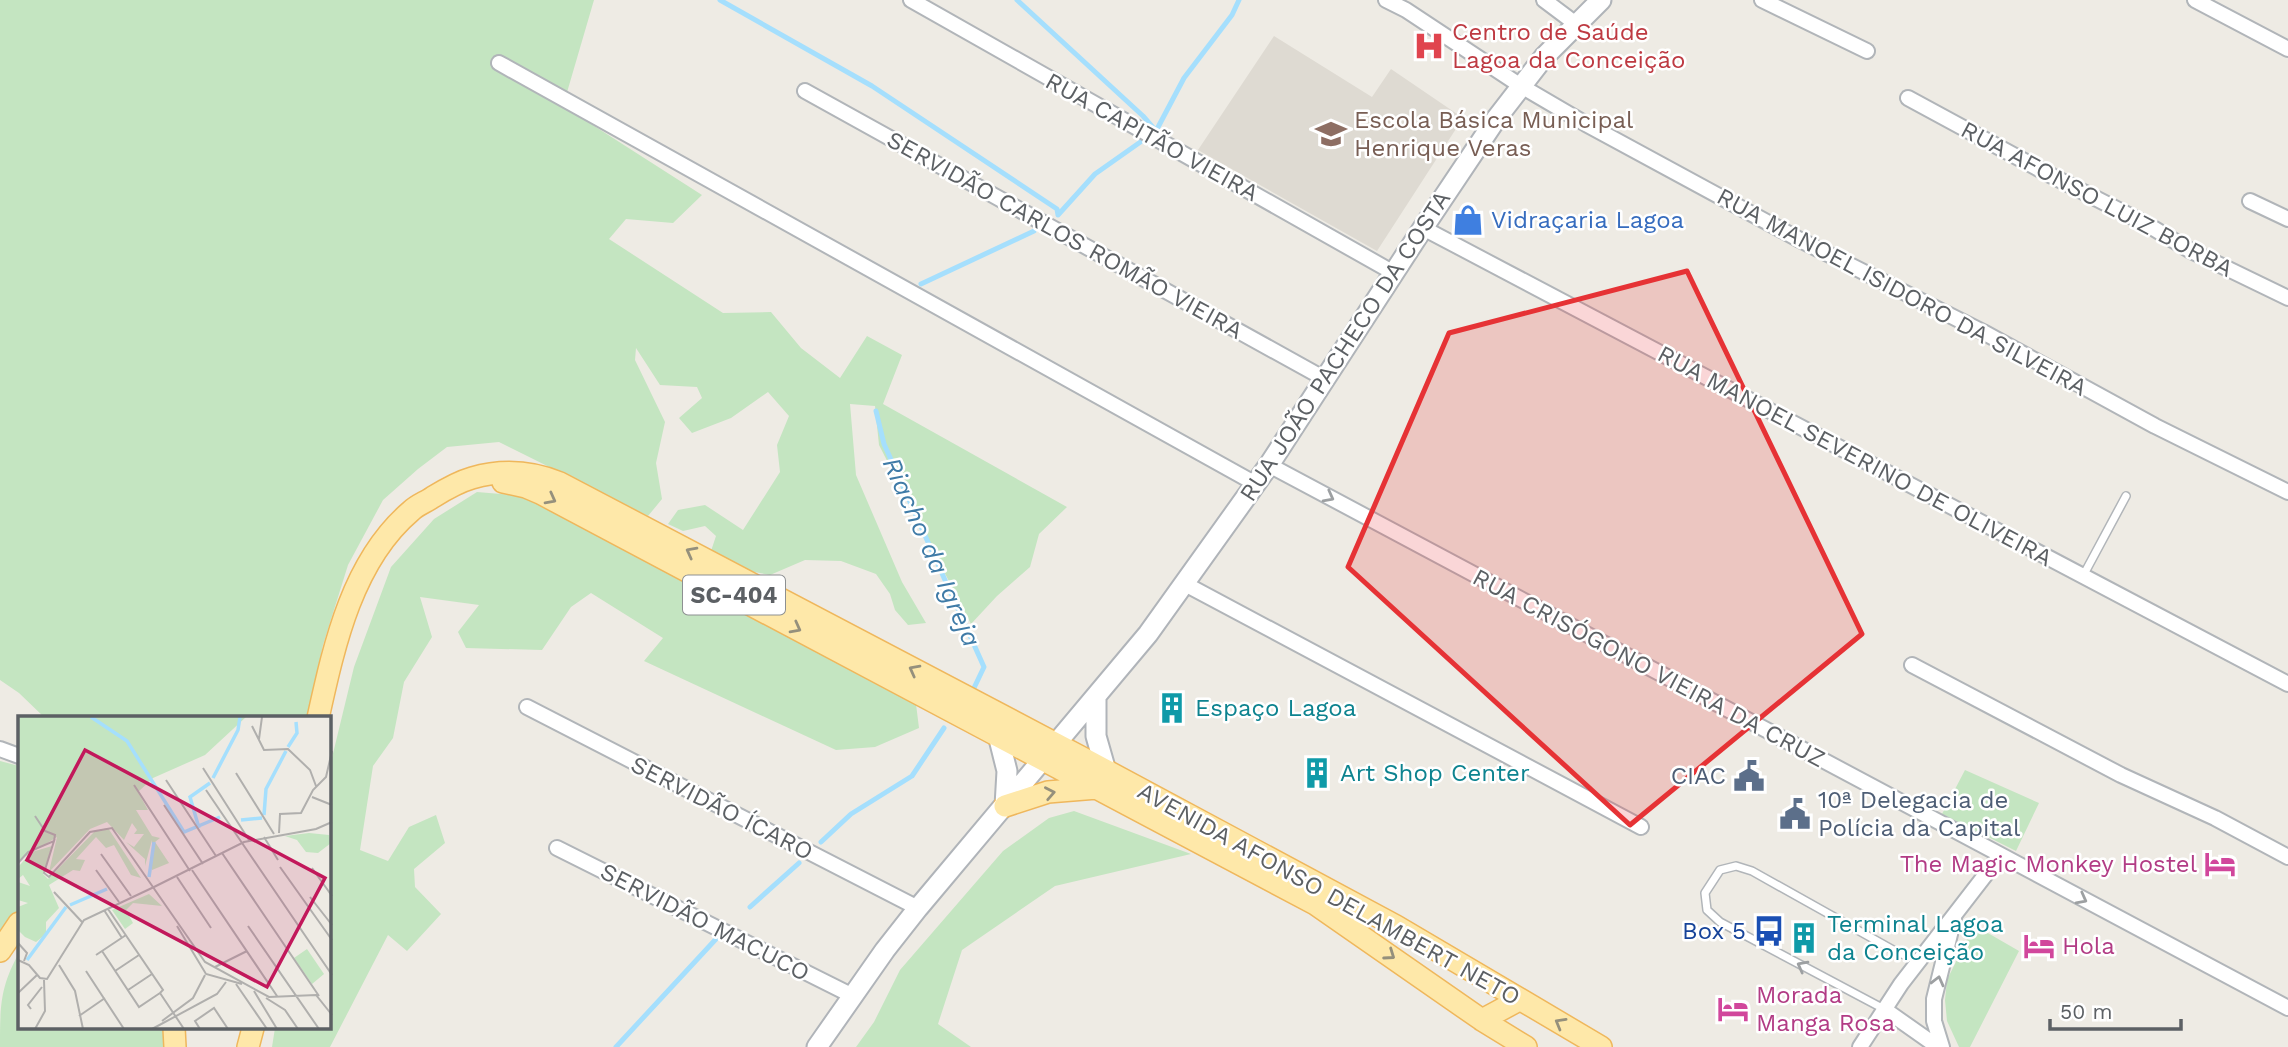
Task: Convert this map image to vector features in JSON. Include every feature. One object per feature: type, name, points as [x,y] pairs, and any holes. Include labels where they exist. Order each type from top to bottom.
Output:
[{"type":"main road","name":"SC-404","points":[[318,716],[331,657],[357,587],[372,556],[394,527],[412,510],[462,481],[486,474],[533,473],[548,478],[1050,751]]},
{"type":"main road","name":"SC-404","points":[[462,481],[510,482],[540,493],[998,735],[1050,751]]},
{"type":"main road","name":"AVENIDA AFONSO DELAMBERT NETO","points":[[1050,751],[1315,904],[1482,1020],[1526,1047]]},
{"type":"main road","name":"AVENIDA AFONSO DELAMBERT NETO","points":[[1101,779],[1396,926],[1601,1047]]},
{"type":"main road","points":[[1005,806],[1101,779]]},
{"type":"main road","points":[[0,951],[18,924]]},
{"type":"main road","points":[[1482,1020],[1519,1000]]},
{"type":"main road","points":[[248,1047],[252,1030]]},
{"type":"street","name":"RUA CAPITÃO VIEIRA","points":[[911,0],[1394,273]]},
{"type":"street","name":"RUA MANOEL ISIDORO DA SILVEIRA","points":[[1386,0],[1586,124],[1800,240],[1983,332],[2155,426],[2288,492]]},
{"type":"street","points":[[1544,0],[1576,23]]},
{"type":"street","name":"RUA JOÃO PACHECO DA COSTA","points":[[817,1047],[918,908],[1148,634],[1269,465],[1469,158],[1521,86],[1576,23],[1601,0]]},
{"type":"street","points":[[1762,0],[1867,51]]},
{"type":"street","points":[[2195,0],[2288,49]]},
{"type":"street","points":[[499,63],[1256,484]]},
{"type":"street","name":"SERVIDÃO CARLOS ROMÃO VIEIRA","points":[[805,91],[1325,379]]},
{"type":"street","name":"RUA AFONSO LUIZ BORBA","points":[[1908,98],[2148,225],[2191,251],[2288,298]]},
{"type":"street","points":[[2250,201],[2288,219]]},
{"type":"street","name":"RUA MANOEL SEVERINO DE OLIVEIRA","points":[[1423,228],[2288,684]]},
{"type":"street","name":"RUA CRISÓGONO VIEIRA DA CRUZ","points":[[1269,465],[2288,1008]]},
{"type":"street","points":[[1185,584],[1641,827]]},
{"type":"street","points":[[1912,665],[2121,775],[2215,818],[2288,857]]},
{"type":"street","points":[[1096,697],[1096,737],[1101,779]]},
{"type":"street","name":"SERVIDÃO ÍCARO","points":[[527,707],[918,908]]},
{"type":"street","points":[[998,735],[1007,771],[1005,806]]},
{"type":"street","points":[[0,749],[18,756]]},
{"type":"street","name":"SERVIDÃO MACUCO","points":[[557,848],[853,996]]},
{"type":"street","points":[[1860,1047],[1918,961],[2000,856]]},
{"type":"street","points":[[1940,1047],[1934,1021],[1934,999],[1955,913]]},
{"type":"street","points":[[1884,1009],[1940,1047]]},
{"type":"lane","points":[[2083,576],[2126,496]]},
{"type":"lane","points":[[1884,1009],[1720,922],[1707,910],[1705,893],[1720,870],[1736,866],[1752,871],[1895,951],[1918,961]]},
{"type":"highlighted area","points":[[1687,271],[1862,634],[1630,825],[1348,567],[1449,333]]},
{"type":"shaded area","name":"Escola Básica Municipal Henrique Veras","points":[[1274,36],[1372,97],[1391,69],[1463,118],[1377,251],[1198,150]]},
{"type":"green space","points":[[0,0],[594,0],[563,106],[702,195],[673,223],[626,219],[609,239],[723,313],[771,312],[801,348],[840,378],[867,336],[902,355],[883,404],[1067,507],[1039,534],[1030,567],[971,624],[879,445],[875,406],[850,404],[856,475],[902,582],[926,623],[908,625],[895,610],[890,594],[876,574],[841,561],[805,560],[770,575],[749,571],[710,554],[716,536],[705,526],[683,531],[668,524],[678,510],[705,505],[743,530],[780,472],[777,445],[789,416],[768,392],[731,418],[692,433],[679,418],[702,398],[697,387],[660,385],[636,348],[635,360],[665,422],[656,463],[662,499],[648,516],[499,442],[447,447],[383,500],[348,565],[323,645],[307,716],[43,716],[19,693],[0,680]]},
{"type":"green space","points":[[477,492],[523,496],[566,516],[916,704],[919,728],[875,747],[836,750],[644,661],[663,638],[591,593],[571,607],[542,650],[466,648],[458,632],[479,605],[420,597],[432,637],[404,682],[393,738],[373,766],[360,850],[388,861],[409,827],[436,815],[445,843],[414,869],[415,887],[441,914],[407,951],[388,935],[330,1047],[272,1047],[275,1030],[331,1030],[331,762],[354,667],[391,567],[434,519]]},
{"type":"green space","points":[[0,761],[18,766],[18,910],[0,937]]},
{"type":"green space","points":[[1965,770],[2039,803],[2016,851],[1942,814]]},
{"type":"green space","points":[[1074,811],[1191,854],[1055,886],[962,950],[938,1024],[971,1047],[856,1047],[874,1022],[900,970],[1003,851],[1049,818]]},
{"type":"green space","points":[[1974,925],[2019,951],[1970,1047],[1959,1047],[1947,1021],[1947,980]]},
{"type":"green space","points":[[18,955],[18,1030],[170,1030],[173,1047],[0,1047],[2,998]]},
{"type":"waterway","points":[[720,0],[872,86],[1057,209],[1058,215],[1095,174],[1156,131],[1184,78],[1232,15],[1239,0]]},
{"type":"waterway","points":[[1017,0],[1156,131]]},
{"type":"waterway","name":"Riacho da Igreja","points":[[921,284],[1034,231]]},
{"type":"waterway","name":"Riacho da Igreja","points":[[876,411],[884,444],[984,667],[973,690]]},
{"type":"waterway","name":"Riacho da Igreja","points":[[821,842],[851,814],[912,776],[944,728]]},
{"type":"waterway","name":"Riacho da Igreja","points":[[750,907],[799,863]]},
{"type":"waterway","name":"Riacho da Igreja","points":[[616,1047],[716,939]]},
{"type":"place","name":"Centro de Saúde Lagoa da Conceição","points":[[1429,46]]},
{"type":"place","name":"Escola Básica Municipal Henrique Veras","points":[[1331,134]]},
{"type":"place","name":"Vidraçaria Lagoa","points":[[1468,220]]},
{"type":"place","name":"Espaço Lagoa","points":[[1172,708]]},
{"type":"place","name":"Art Shop Center","points":[[1317,773]]},
{"type":"place","name":"CIAC","points":[[1749,776]]},
{"type":"place","name":"10ª Delegacia de Polícia da Capital","points":[[1795,814]]},
{"type":"place","name":"The Magic Monkey Hostel","points":[[2220,864]]},
{"type":"place","name":"Box 5","points":[[1769,931]]},
{"type":"place","name":"Terminal Lagoa da Conceição","points":[[1804,938]]},
{"type":"place","name":"Hola","points":[[2039,946]]},
{"type":"place","name":"Morada Manga Rosa","points":[[1733,1009]]}]
